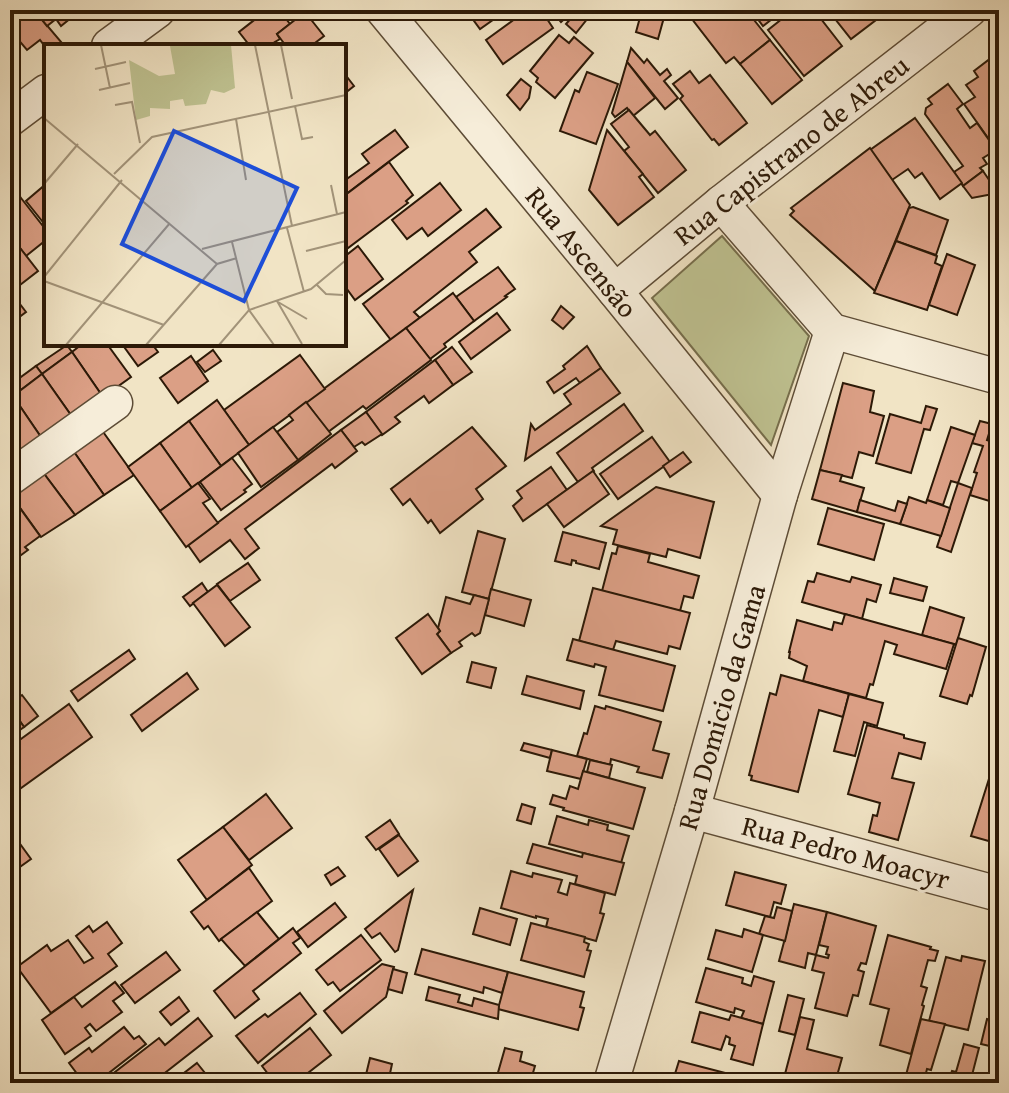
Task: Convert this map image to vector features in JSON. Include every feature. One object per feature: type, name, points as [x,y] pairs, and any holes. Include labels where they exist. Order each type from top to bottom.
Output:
[{"type":"street","points":[[112,44],[158,10]]},
{"type":"street","name":"Rua Ascensão","points":[[383,10],[780,495]]},
{"type":"street","name":"Rua Capistrano de Abreu","points":[[615,291],[721,203],[969,10]]},
{"type":"street","points":[[10,119],[44,94]]},
{"type":"street","points":[[721,203],[832,331],[999,377]]},
{"type":"street","name":"Rua Domicio da Gama","points":[[611,1083],[692,811],[780,495],[832,331]]},
{"type":"street","points":[[10,478],[115,403]]},
{"type":"street","name":"Rua Pedro Moacyr","points":[[692,811],[999,894]]},
{"type":"green space","points":[[722,236],[809,336],[771,445],[652,298]]},
{"type":"building","points":[[10,10],[34,10],[62,43],[44,45],[40,40],[27,50],[10,30]]},
{"type":"building","points":[[34,10],[75,10],[77,13],[61,26],[56,19],[47,26]]},
{"type":"building","points":[[267,10],[279,10],[290,24],[277,34],[280,39],[275,42],[277,44],[248,44],[239,32]]},
{"type":"building","points":[[466,10],[507,10],[480,29]]},
{"type":"building","points":[[527,10],[541,10],[553,28],[503,64],[486,40]]},
{"type":"building","points":[[551,10],[574,10],[561,22]]},
{"type":"building","points":[[578,10],[592,13],[576,33],[566,24]]},
{"type":"building","points":[[642,10],[666,10],[658,39],[636,32]]},
{"type":"building","points":[[685,10],[746,10],[770,40],[740,64],[734,57],[726,63]]},
{"type":"building","points":[[751,10],[777,10],[780,13],[763,26]]},
{"type":"building","points":[[791,10],[814,10],[842,46],[804,76],[768,30]]},
{"type":"building","points":[[828,10],[868,10],[876,20],[851,39]]},
{"type":"building","points":[[305,12],[324,36],[314,44],[284,44],[277,34]]},
{"type":"building","points":[[559,35],[569,43],[574,37],[593,53],[555,98],[536,82],[538,78],[530,71]]},
{"type":"building","points":[[770,40],[802,80],[772,104],[740,64]]},
{"type":"building","points":[[631,48],[644,63],[647,59],[660,75],[667,69],[671,75],[664,81],[678,98],[665,109],[627,62]]},
{"type":"building","points":[[991,58],[999,69],[999,131],[988,138],[964,104],[975,97],[966,85],[978,77],[974,71]]},
{"type":"building","points":[[627,62],[655,98],[633,116],[627,108],[615,117],[612,113]]},
{"type":"building","points":[[690,71],[699,83],[710,75],[747,123],[719,145],[680,99],[683,96],[673,84]]},
{"type":"building","points":[[587,72],[618,84],[596,144],[560,131],[575,90],[579,92]]},
{"type":"building","points":[[346,76],[354,86],[346,92]]},
{"type":"building","points":[[521,79],[531,87],[529,98],[520,110],[507,95]]},
{"type":"building","points":[[948,84],[963,104],[957,109],[970,128],[977,123],[996,150],[983,158],[987,164],[980,168],[983,171],[963,186],[954,172],[963,166],[925,114],[926,108],[932,104],[928,99]]},
{"type":"building","points":[[629,110],[650,135],[655,131],[686,170],[658,193],[624,151],[629,147],[611,124]]},
{"type":"building","points":[[915,118],[962,183],[940,199],[922,173],[915,178],[908,169],[892,180],[870,150]]},
{"type":"building","points":[[395,130],[408,147],[346,194],[346,180],[369,163],[362,154]]},
{"type":"building","points":[[607,130],[643,174],[639,177],[654,197],[618,225],[589,190]]},
{"type":"building","points":[[870,148],[910,205],[875,291],[790,215],[794,211],[791,208]]},
{"type":"building","points":[[389,162],[413,195],[406,201],[408,203],[348,248],[346,194]]},
{"type":"building","points":[[983,171],[998,193],[972,198],[963,186]]},
{"type":"building","points":[[440,183],[461,210],[428,236],[422,228],[407,239],[392,220]]},
{"type":"building","points":[[44,186],[44,224],[26,201]]},
{"type":"building","points":[[21,198],[44,227],[44,242],[26,256],[10,235],[10,207]]},
{"type":"building","points":[[909,208],[948,220],[936,255],[896,241]]},
{"type":"building","points":[[486,209],[501,227],[469,252],[477,262],[414,312],[420,318],[391,340],[363,304]]},
{"type":"building","points":[[10,235],[38,271],[11,292],[10,291]]},
{"type":"building","points":[[896,241],[937,256],[935,263],[942,266],[927,310],[874,293]]},
{"type":"building","points":[[358,246],[383,279],[355,300],[346,288],[346,255]]},
{"type":"building","points":[[947,254],[975,265],[957,315],[929,305]]},
{"type":"building","points":[[498,267],[515,289],[474,321],[456,297]]},
{"type":"building","points":[[10,291],[26,312],[10,324]]},
{"type":"building","points":[[453,293],[474,321],[430,359],[406,328]]},
{"type":"building","points":[[561,306],[574,317],[563,329],[552,320]]},
{"type":"building","points":[[497,313],[510,330],[471,359],[459,342]]},
{"type":"building","points":[[406,328],[431,360],[366,409],[363,406],[328,432],[306,402]]},
{"type":"building","points":[[66,346],[72,352],[42,374],[36,366]]},
{"type":"building","points":[[80,346],[108,346],[131,377],[103,397],[72,352]]},
{"type":"building","points":[[123,346],[154,346],[158,352],[138,366]]},
{"type":"building","points":[[587,346],[601,368],[580,383],[576,378],[554,393],[547,382]]},
{"type":"building","points":[[452,347],[472,372],[453,385],[435,360]]},
{"type":"building","points":[[213,350],[221,361],[205,372],[197,362]]},
{"type":"building","points":[[72,352],[103,397],[73,418],[42,374]]},
{"type":"building","points":[[300,355],[325,389],[249,445],[224,410]]},
{"type":"building","points":[[191,356],[208,381],[178,403],[160,378]]},
{"type":"building","points":[[435,360],[453,385],[429,403],[424,396],[395,417],[400,422],[382,435],[366,412]]},
{"type":"building","points":[[36,366],[42,374],[13,396],[10,385]]},
{"type":"building","points":[[601,368],[620,393],[525,460],[531,424],[535,430],[571,404],[564,394]]},
{"type":"building","points":[[42,374],[73,418],[43,440],[13,396]]},
{"type":"building","points":[[843,383],[874,391],[870,412],[884,416],[873,456],[859,452],[852,478],[820,470]]},
{"type":"building","points":[[13,396],[43,440],[13,461],[10,456],[10,398]]},
{"type":"building","points":[[217,400],[249,445],[221,466],[189,421]]},
{"type":"building","points":[[306,402],[331,434],[298,460],[277,432],[293,420],[289,415]]},
{"type":"building","points":[[624,404],[643,431],[578,482],[557,453]]},
{"type":"building","points":[[926,406],[937,409],[930,430],[924,429],[911,473],[876,463],[890,414],[921,423]]},
{"type":"building","points":[[366,412],[382,434],[365,445],[362,442],[354,447],[341,430]]},
{"type":"building","points":[[189,421],[221,466],[192,488],[160,443]]},
{"type":"building","points":[[980,421],[992,424],[987,440],[999,444],[999,504],[970,495],[983,446],[972,443]]},
{"type":"building","points":[[273,427],[298,460],[261,487],[238,453]]},
{"type":"building","points":[[472,427],[506,466],[476,489],[483,499],[440,533],[410,499],[403,505],[391,489]]},
{"type":"building","points":[[951,427],[975,435],[958,483],[951,481],[943,505],[927,500]]},
{"type":"building","points":[[101,429],[134,475],[104,495],[72,449]]},
{"type":"building","points":[[341,430],[357,451],[335,468],[332,464],[245,529],[259,548],[245,559],[230,540],[200,562],[188,545]]},
{"type":"building","points":[[652,437],[670,462],[618,499],[600,474]]},
{"type":"building","points":[[160,443],[192,488],[160,511],[128,467]]},
{"type":"building","points":[[72,449],[104,495],[75,515],[42,471]]},
{"type":"building","points":[[683,452],[691,462],[670,477],[663,466]]},
{"type":"building","points":[[232,458],[252,484],[221,510],[200,482]]},
{"type":"building","points":[[551,467],[567,490],[523,521],[513,506],[522,498],[517,491]]},
{"type":"building","points":[[820,470],[842,475],[840,481],[864,488],[857,512],[812,499]]},
{"type":"building","points":[[42,471],[75,515],[41,537],[10,494]]},
{"type":"building","points":[[593,471],[609,494],[564,527],[547,504]]},
{"type":"building","points":[[198,483],[210,499],[203,503],[218,523],[186,547],[160,511]]},
{"type":"building","points":[[958,483],[972,488],[951,552],[937,547]]},
{"type":"building","points":[[656,487],[714,502],[700,558],[668,549],[666,557],[613,544],[617,530],[601,526]]},
{"type":"building","points":[[12,497],[40,536],[25,547],[28,550],[17,558],[10,548],[14,542],[10,536]]},
{"type":"building","points":[[909,497],[950,508],[941,536],[900,524]]},
{"type":"building","points":[[860,500],[895,511],[898,501],[907,504],[900,524],[857,512]]},
{"type":"building","points":[[828,508],[884,524],[874,560],[818,544]]},
{"type":"building","points":[[478,531],[505,539],[489,599],[462,592]]},
{"type":"building","points":[[563,532],[606,543],[599,569],[572,560],[571,565],[555,561]]},
{"type":"building","points":[[999,534],[999,567],[990,564]]},
{"type":"building","points":[[618,546],[650,554],[648,562],[699,576],[693,598],[684,596],[680,611],[602,591],[612,553],[616,554]]},
{"type":"building","points":[[248,563],[260,580],[230,601],[217,584]]},
{"type":"building","points":[[817,573],[850,582],[852,577],[881,585],[876,602],[867,599],[862,619],[802,602],[808,581],[814,582]]},
{"type":"building","points":[[894,578],[927,587],[923,601],[890,593]]},
{"type":"building","points":[[202,583],[208,592],[190,606],[183,597]]},
{"type":"building","points":[[217,585],[250,627],[225,646],[193,603]]},
{"type":"building","points":[[593,588],[690,613],[680,649],[669,646],[667,654],[616,641],[613,650],[579,641]]},
{"type":"building","points":[[491,589],[531,600],[524,626],[485,615]]},
{"type":"building","points":[[474,595],[489,599],[480,633],[475,636],[472,633],[459,642],[462,646],[451,653],[437,634],[446,597],[470,604]]},
{"type":"building","points":[[930,607],[964,618],[956,645],[922,635]]},
{"type":"building","points":[[428,614],[440,631],[437,634],[451,653],[422,674],[396,638]]},
{"type":"building","points":[[845,614],[954,644],[946,669],[894,654],[897,645],[885,641],[873,685],[870,684],[866,698],[803,681],[807,666],[789,658],[797,620],[832,630],[834,622],[842,624]]},
{"type":"building","points":[[958,638],[986,647],[967,704],[940,696]]},
{"type":"building","points":[[573,639],[675,666],[663,711],[599,695],[606,667],[567,660]]},
{"type":"building","points":[[129,650],[135,659],[78,701],[71,691]]},
{"type":"building","points":[[472,662],[496,668],[491,688],[467,682]]},
{"type":"building","points":[[187,673],[198,689],[142,731],[131,715]]},
{"type":"building","points":[[781,675],[849,694],[843,717],[819,710],[798,792],[751,780],[752,776],[749,775],[770,693],[776,695]]},
{"type":"building","points":[[527,676],[584,691],[580,709],[522,694]]},
{"type":"building","points":[[849,694],[883,703],[877,726],[864,722],[855,756],[834,751]]},
{"type":"building","points":[[22,695],[38,716],[24,727],[10,707],[10,703]]},
{"type":"building","points":[[69,704],[92,737],[10,796],[10,747]]},
{"type":"building","points":[[595,706],[605,709],[606,706],[661,722],[653,750],[669,754],[662,778],[637,772],[639,767],[611,759],[610,765],[577,756]]},
{"type":"building","points":[[10,707],[24,727],[10,737]]},
{"type":"building","points":[[867,725],[925,743],[921,759],[899,753],[892,778],[914,783],[898,840],[869,832],[880,803],[848,794]]},
{"type":"building","points":[[524,743],[552,750],[550,758],[521,750]]},
{"type":"building","points":[[999,747],[999,844],[971,836]]},
{"type":"building","points":[[552,750],[587,759],[581,779],[547,771]]},
{"type":"building","points":[[590,760],[612,765],[609,778],[587,772]]},
{"type":"building","points":[[583,771],[645,788],[633,829],[550,804],[553,795],[566,799],[570,786],[578,789]]},
{"type":"building","points":[[266,794],[292,828],[249,860],[223,827]]},
{"type":"building","points":[[522,804],[535,808],[531,824],[517,820]]},
{"type":"building","points":[[557,816],[588,825],[589,820],[608,825],[607,830],[629,836],[621,863],[549,844]]},
{"type":"building","points":[[390,820],[399,834],[376,850],[366,837]]},
{"type":"building","points":[[223,827],[252,865],[207,900],[178,860]]},
{"type":"building","points":[[10,830],[31,859],[10,874]]},
{"type":"building","points":[[399,835],[418,861],[398,876],[379,849]]},
{"type":"building","points":[[533,844],[582,857],[583,853],[624,863],[615,895],[575,884],[577,876],[527,863]]},
{"type":"building","points":[[338,867],[345,876],[331,885],[325,875]]},
{"type":"building","points":[[249,868],[272,901],[219,941],[208,926],[204,929],[191,912]]},
{"type":"building","points":[[511,871],[562,880],[558,892],[567,895],[570,883],[605,893],[600,913],[604,914],[596,941],[546,927],[548,919],[501,908]]},
{"type":"building","points":[[735,872],[786,885],[781,904],[774,902],[770,917],[726,905]]},
{"type":"building","points":[[413,890],[395,952],[380,933],[372,938],[365,929]]},
{"type":"building","points":[[335,903],[346,917],[308,947],[297,932]]},
{"type":"building","points":[[794,904],[827,912],[816,955],[808,953],[805,968],[779,961]]},
{"type":"building","points":[[777,907],[792,911],[785,941],[759,934],[765,916],[774,918]]},
{"type":"building","points":[[480,908],[517,919],[510,945],[473,934]]},
{"type":"building","points":[[257,912],[279,939],[245,966],[221,939]]},
{"type":"building","points":[[827,912],[876,926],[866,964],[861,963],[858,970],[864,972],[858,996],[853,995],[847,1016],[815,1008],[824,973],[812,970],[816,955],[828,958],[829,955],[826,954],[828,947],[819,945]]},
{"type":"building","points":[[107,922],[122,943],[108,954],[117,966],[51,1013],[17,967],[47,945],[51,951],[68,940],[84,963],[93,958],[76,936],[89,926],[93,932]]},
{"type":"building","points":[[531,923],[585,937],[584,942],[589,944],[587,950],[591,951],[584,977],[521,960]]},
{"type":"building","points":[[293,928],[300,938],[293,943],[301,953],[253,991],[259,999],[235,1018],[214,991]]},
{"type":"building","points":[[744,929],[763,935],[752,972],[708,959],[716,930],[742,937]]},
{"type":"building","points":[[361,935],[381,960],[340,991],[333,982],[328,985],[316,970]]},
{"type":"building","points":[[888,935],[938,951],[935,961],[928,960],[921,986],[927,988],[911,1054],[880,1045],[889,1009],[870,1004]]},
{"type":"building","points":[[422,949],[508,972],[502,993],[484,987],[483,993],[415,974]]},
{"type":"building","points":[[166,952],[180,970],[135,1003],[121,985]]},
{"type":"building","points":[[962,956],[985,961],[968,1030],[929,1021],[946,957],[961,961]]},
{"type":"building","points":[[382,964],[394,967],[386,997],[342,1033],[324,1011]]},
{"type":"building","points":[[706,968],[743,978],[742,983],[751,986],[754,976],[774,982],[763,1024],[741,1018],[744,1011],[735,1008],[734,1013],[696,1002]]},
{"type":"building","points":[[393,969],[407,973],[402,993],[388,989]]},
{"type":"building","points":[[508,972],[584,992],[580,1007],[584,1008],[578,1030],[498,1009]]},
{"type":"building","points":[[115,982],[124,993],[113,1001],[122,1012],[96,1031],[90,1024],[85,1028],[91,1036],[65,1054],[42,1020],[74,997],[82,1007]]},
{"type":"building","points":[[429,987],[460,995],[458,1002],[472,1006],[474,998],[499,1005],[498,1019],[426,1000]]},
{"type":"building","points":[[300,993],[316,1014],[258,1063],[236,1036]]},
{"type":"building","points":[[788,995],[804,999],[795,1035],[779,1031]]},
{"type":"building","points":[[179,997],[189,1011],[171,1025],[160,1012]]},
{"type":"building","points":[[999,1004],[999,1059],[995,1058],[998,1048],[981,1044],[987,1019],[994,1021]]},
{"type":"building","points":[[700,1012],[729,1020],[731,1015],[763,1024],[753,1065],[731,1059],[735,1046],[729,1044],[730,1038],[726,1036],[721,1050],[692,1042]]},
{"type":"building","points":[[800,1017],[814,1020],[807,1049],[842,1058],[835,1083],[820,1083],[785,1074]]},
{"type":"building","points":[[198,1018],[212,1036],[152,1083],[109,1083],[106,1079],[159,1038],[165,1045]]},
{"type":"building","points":[[921,1019],[945,1024],[931,1070],[927,1069],[924,1081],[906,1075]]},
{"type":"building","points":[[124,1027],[134,1039],[139,1036],[146,1044],[96,1083],[84,1083],[69,1063],[89,1048],[92,1052]]},
{"type":"building","points":[[310,1028],[331,1055],[295,1083],[275,1083],[262,1066]]},
{"type":"building","points":[[964,1044],[979,1048],[970,1083],[948,1083],[952,1071],[956,1072]]},
{"type":"building","points":[[505,1048],[522,1052],[520,1061],[535,1066],[530,1083],[495,1083]]},
{"type":"building","points":[[370,1058],[392,1064],[388,1083],[364,1083]]},
{"type":"building","points":[[679,1061],[764,1083],[679,1083],[680,1079],[674,1077]]},
{"type":"building","points":[[197,1063],[213,1083],[171,1083]]},
{"type":"building","points":[[886,1074],[905,1079],[904,1083],[883,1083]]},
{"type":"building","points":[[837,1075],[866,1083],[835,1083]]}]
